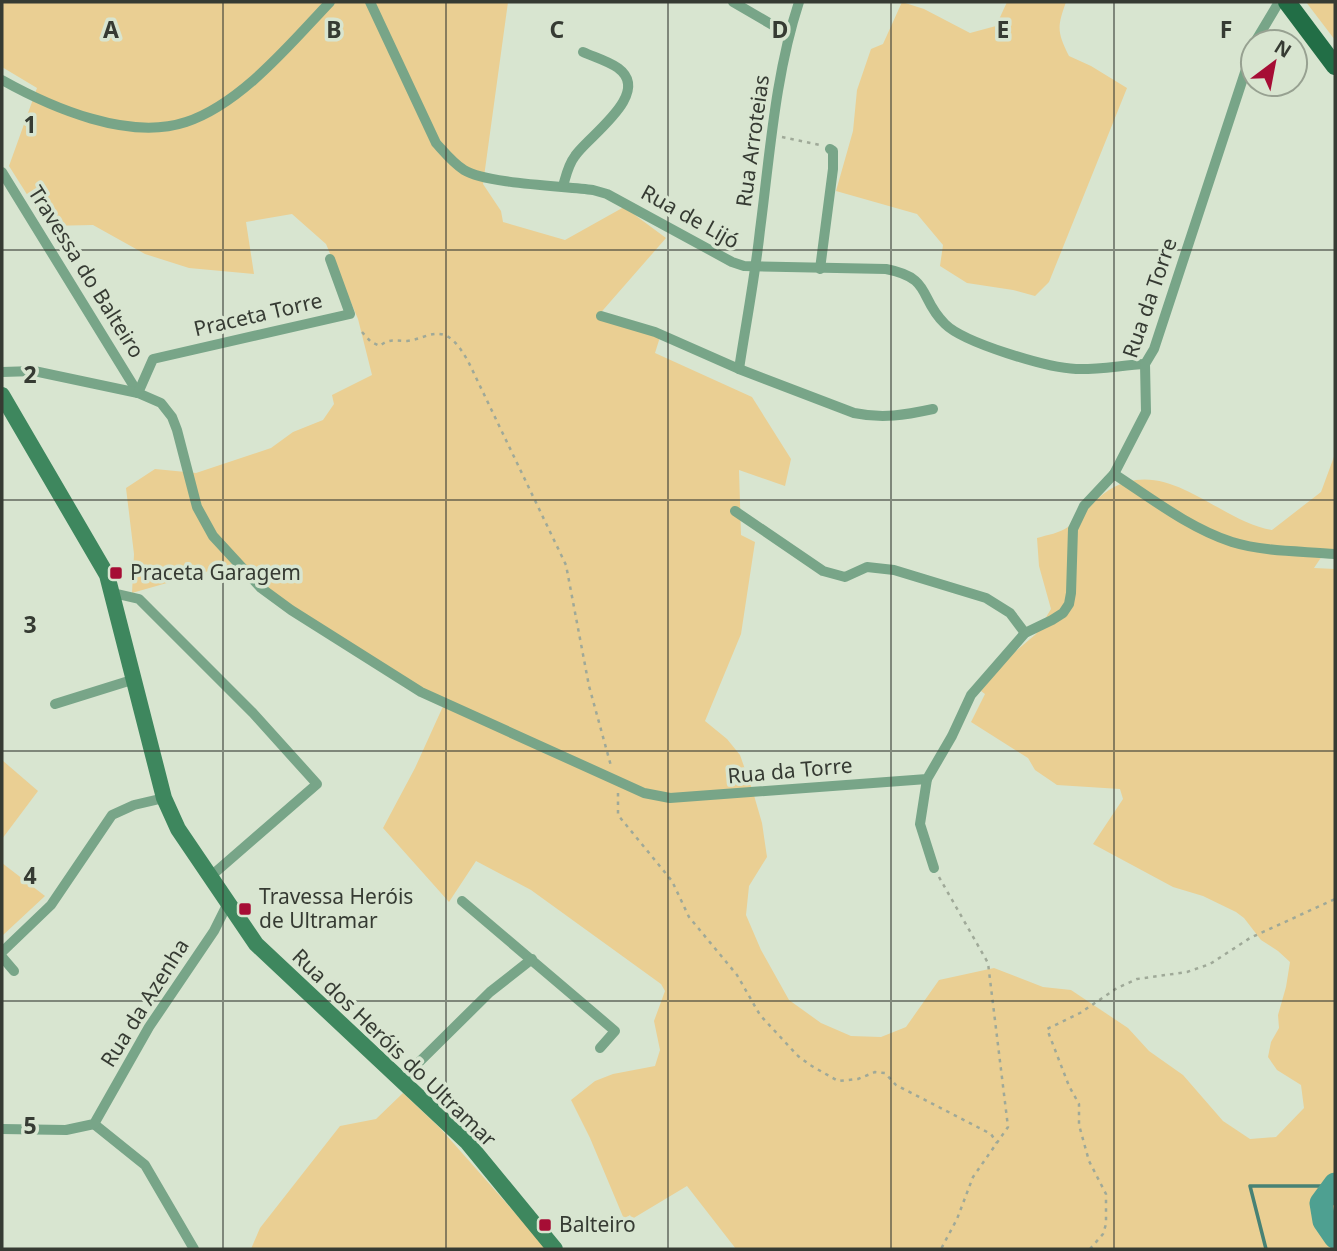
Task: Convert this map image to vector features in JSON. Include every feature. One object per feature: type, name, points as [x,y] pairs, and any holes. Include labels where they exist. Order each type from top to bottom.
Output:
[{"type":"main road","points":[[1287,2],[1335,66]]},
{"type":"street","points":[[2,80],[51,104],[107,123],[139,128],[164,128],[207,113],[229,100],[330,2]]},
{"type":"street","name":"Rua de Lijó","points":[[370,2],[436,143],[449,159],[465,171],[479,176],[607,194],[732,262],[756,268],[886,270],[911,277],[922,286],[938,316],[947,326],[959,334],[1023,359],[1075,369],[1145,364]]},
{"type":"street","points":[[733,2],[788,34]]},
{"type":"street","name":"Rua Arroteias","points":[[739,369],[756,268],[772,135],[788,34],[799,2]]},
{"type":"street","points":[[1263,28],[1279,2]]},
{"type":"street","points":[[563,186],[574,156],[610,121],[624,101],[626,88],[626,78],[620,69],[583,52]]},
{"type":"street","name":"Rua da Torre","points":[[2,372],[34,371],[138,393],[161,404],[172,417],[197,507],[213,536],[261,588],[421,692],[644,793],[670,798],[927,779],[952,736],[971,695],[1025,633],[1052,621],[1063,613],[1069,604],[1073,529],[1084,506],[1114,474],[1146,412],[1145,364],[1154,349],[1239,91]]},
{"type":"street","points":[[820,269],[833,169],[833,151],[830,149]]},
{"type":"street","name":"Travessa do Balteiro","points":[[2,172],[138,393]]},
{"type":"street","name":"Praceta Torre","points":[[138,393],[153,359],[350,314],[330,259]]},
{"type":"street","points":[[601,316],[655,332],[739,369],[854,413],[895,417],[933,409]]},
{"type":"street","name":"Rua dos Heróis do Ultramar","points":[[2,395],[107,575],[164,798],[178,829],[256,944],[467,1142],[555,1249]]},
{"type":"street","points":[[1114,474],[1182,518],[1232,542],[1256,547],[1335,554]]},
{"type":"street","points":[[735,511],[823,570],[845,576],[867,567],[894,570],[986,598],[1010,613],[1025,633]]},
{"type":"street","points":[[113,593],[139,599],[253,713],[317,784],[211,876]]},
{"type":"street","points":[[55,704],[135,679]]},
{"type":"street","points":[[927,779],[920,824],[934,868]]},
{"type":"street","points":[[13,971],[2,954],[51,905],[112,815],[134,805],[164,798]]},
{"type":"street","points":[[462,901],[615,1031],[600,1048]]},
{"type":"street","name":"Rua da Azenha","points":[[94,1124],[149,1027],[214,931],[228,904]]},
{"type":"street","points":[[401,1080],[490,992],[532,959]]},
{"type":"street","points":[[2,1129],[66,1130],[94,1124],[145,1165],[194,1249]]},
{"type":"path","points":[[772,135],[830,149]]},
{"type":"path","points":[[362,332],[371,342],[380,346],[394,339],[408,341],[430,334],[442,334],[456,341],[468,361],[566,565],[589,686],[615,780],[618,815],[672,881],[689,917],[737,975],[760,1015],[798,1056],[838,1081],[858,1079],[875,1072],[885,1073],[896,1085],[977,1125],[991,1134],[997,1143]]},
{"type":"path","points":[[934,868],[988,963],[1008,1127],[973,1177],[957,1219],[941,1249]]},
{"type":"path","points":[[1090,1249],[1103,1234],[1106,1224],[1106,1194],[1089,1161],[1079,1125],[1079,1104],[1069,1086],[1047,1029],[1080,1013],[1117,988],[1137,979],[1187,972],[1210,964],[1250,938],[1335,899]]},
{"type":"shaded area","points":[[2,2],[508,2],[483,184],[501,211],[503,222],[565,240],[624,207],[666,238],[597,317],[660,337],[655,353],[752,397],[791,459],[785,486],[739,470],[741,535],[755,542],[741,634],[705,721],[727,739],[740,755],[762,823],[767,857],[749,886],[746,915],[761,950],[789,1000],[821,1023],[851,1036],[881,1037],[906,1027],[939,980],[994,968],[1043,987],[1071,990],[1128,1028],[1149,1051],[1183,1075],[1223,1121],[1250,1139],[1276,1137],[1304,1108],[1301,1085],[1277,1070],[1268,1057],[1271,1042],[1279,1028],[1278,1015],[1290,962],[1261,940],[1236,912],[1203,896],[1173,887],[1093,844],[1123,799],[1120,789],[1057,785],[1035,770],[1028,758],[971,722],[985,694],[981,691],[1009,657],[1036,634],[1051,609],[1039,566],[1037,538],[1068,527],[1109,490],[1127,482],[1146,479],[1182,489],[1254,525],[1272,530],[1321,492],[1335,454],[1335,551],[1324,553],[1314,568],[1335,569],[1335,1249],[736,1249],[687,1186],[632,1219],[630,1215],[624,1219],[571,1100],[595,1081],[613,1074],[655,1066],[660,1050],[654,1021],[665,991],[661,984],[531,890],[476,861],[449,902],[383,828],[415,768],[445,702],[267,591],[240,562],[132,593],[134,554],[126,488],[155,469],[196,473],[271,448],[293,432],[323,420],[334,404],[332,395],[372,375],[358,319],[326,244],[292,214],[246,222],[254,274],[189,268],[145,254],[93,225],[47,226],[9,166],[37,88],[2,67]]},
{"type":"shaded area","points":[[902,2],[924,9],[970,33],[996,26],[1007,2],[1066,2],[1060,29],[1069,56],[1127,88],[1049,282],[1035,296],[967,283],[940,266],[943,245],[917,214],[836,191],[853,131],[857,90],[871,49],[883,44]]},
{"type":"shaded area","points":[[1306,2],[1335,2],[1335,40]]},
{"type":"shaded area","points":[[2,760],[38,791],[2,839]]},
{"type":"shaded area","points":[[2,863],[45,896],[2,936]]},
{"type":"shaded area","points":[[403,1093],[440,1128],[547,1249],[251,1249],[260,1228],[340,1126],[376,1119]]},
{"type":"waterway","points":[[1335,1184],[1321,1203],[1324,1221],[1335,1237]]},
{"type":"waterway","points":[[1266,1249],[1250,1186],[1333,1186]]},
{"type":"place","name":"Praceta Garagem","points":[[116,573]]},
{"type":"place","name":"Travessa Heróis de Ultramar","points":[[245,909]]},
{"type":"place","name":"Balteiro","points":[[545,1225]]}]
